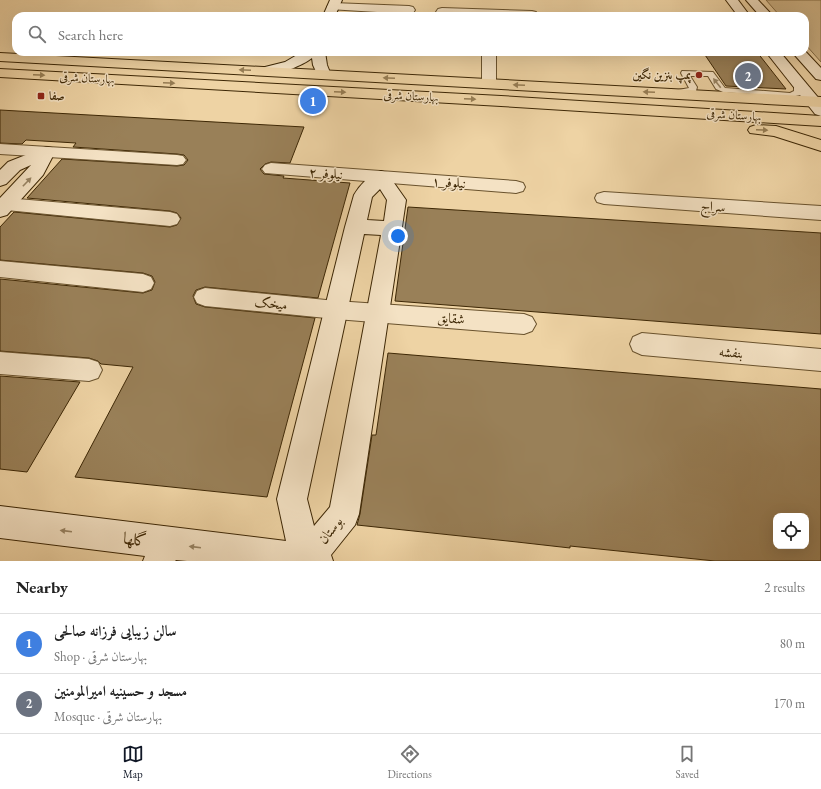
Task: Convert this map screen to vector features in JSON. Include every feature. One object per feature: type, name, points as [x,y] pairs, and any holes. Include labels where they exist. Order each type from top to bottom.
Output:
[{"type":"main road","name":"بهارستان شرقی","points":[[0,56],[675,94],[818,105]]},
{"type":"main road","name":"بهارستان شرقی","points":[[0,73],[502,101],[821,121]]},
{"type":"main road","points":[[502,101],[571,120],[776,131],[821,146]]},
{"type":"street","points":[[732,0],[741,12]]},
{"type":"street","points":[[752,0],[763,12]]},
{"type":"street","points":[[333,8],[409,10]]},
{"type":"street","points":[[266,72],[292,64],[305,56]]},
{"type":"street","points":[[319,56],[324,75]]},
{"type":"street","points":[[489,56],[489,84]]},
{"type":"street","points":[[776,56],[818,105]]},
{"type":"street","points":[[803,56],[821,76]]},
{"type":"street","points":[[0,149],[177,160]]},
{"type":"street","points":[[0,180],[14,166],[46,152]]},
{"type":"street","points":[[3,207],[37,172],[46,152]]},
{"type":"street","name":"نیلوفر ۲","points":[[271,169],[381,177]]},
{"type":"street","name":"نیلوفر ۱","points":[[381,177],[516,187]]},
{"type":"street","name":"بوستان","points":[[381,177],[397,200],[344,514],[312,560],[292,499],[363,195],[381,177]]},
{"type":"street","name":"سراج","points":[[604,198],[821,213]]},
{"type":"street","points":[[3,207],[170,219]]},
{"type":"street","points":[[355,226],[392,228]]},
{"type":"street","points":[[0,268],[143,283]]},
{"type":"street","name":"میخک","points":[[205,297],[378,313]]},
{"type":"street","name":"شقایق","points":[[378,313],[524,324]]},
{"type":"street","name":"بنفشه","points":[[642,344],[821,360]]},
{"type":"street","points":[[0,363],[89,370]]},
{"type":"street","name":"گلها","points":[[0,522],[162,552],[312,560]]},
{"type":"lane","points":[[675,94],[692,89],[693,87],[685,73],[710,74],[719,87],[736,92],[790,95],[798,93],[798,83]]},
{"type":"shaded area","points":[[766,0],[821,0],[821,62],[809,48],[809,12],[776,12]]},
{"type":"building","points":[[706,56],[760,56],[786,89],[726,86]]},
{"type":"building","points":[[0,110],[304,127],[290,163],[271,162],[265,164],[260,169],[264,174],[284,176],[283,178],[350,183],[318,298],[205,287],[196,290],[193,296],[196,304],[205,307],[315,318],[267,497],[75,477],[133,367],[101,364],[98,361],[89,358],[0,351],[0,279],[143,293],[152,290],[155,282],[152,276],[143,273],[0,260],[0,227],[14,212],[170,227],[177,225],[181,218],[177,213],[170,211],[27,198],[62,159],[177,166],[184,165],[188,160],[184,155],[177,154],[73,147],[76,143],[26,140],[22,144],[0,143]]},
{"type":"building","points":[[408,207],[821,233],[821,334],[395,301]]},
{"type":"building","points":[[388,353],[821,389],[821,561],[715,561],[570,546],[570,548],[357,525],[372,435],[376,435]]},
{"type":"building","points":[[0,376],[80,382],[27,472],[0,469]]},
{"type":"place","name":"پمپ بنزین نگین","points":[[699,75]]},
{"type":"place","name":"مسجد و حسینیه امیرالمومنین","points":[[748,76]]},
{"type":"place","name":"صفا","points":[[41,96]]},
{"type":"place","name":"سالن زیبایی فرزانه صالحی","points":[[313,101]]}]
